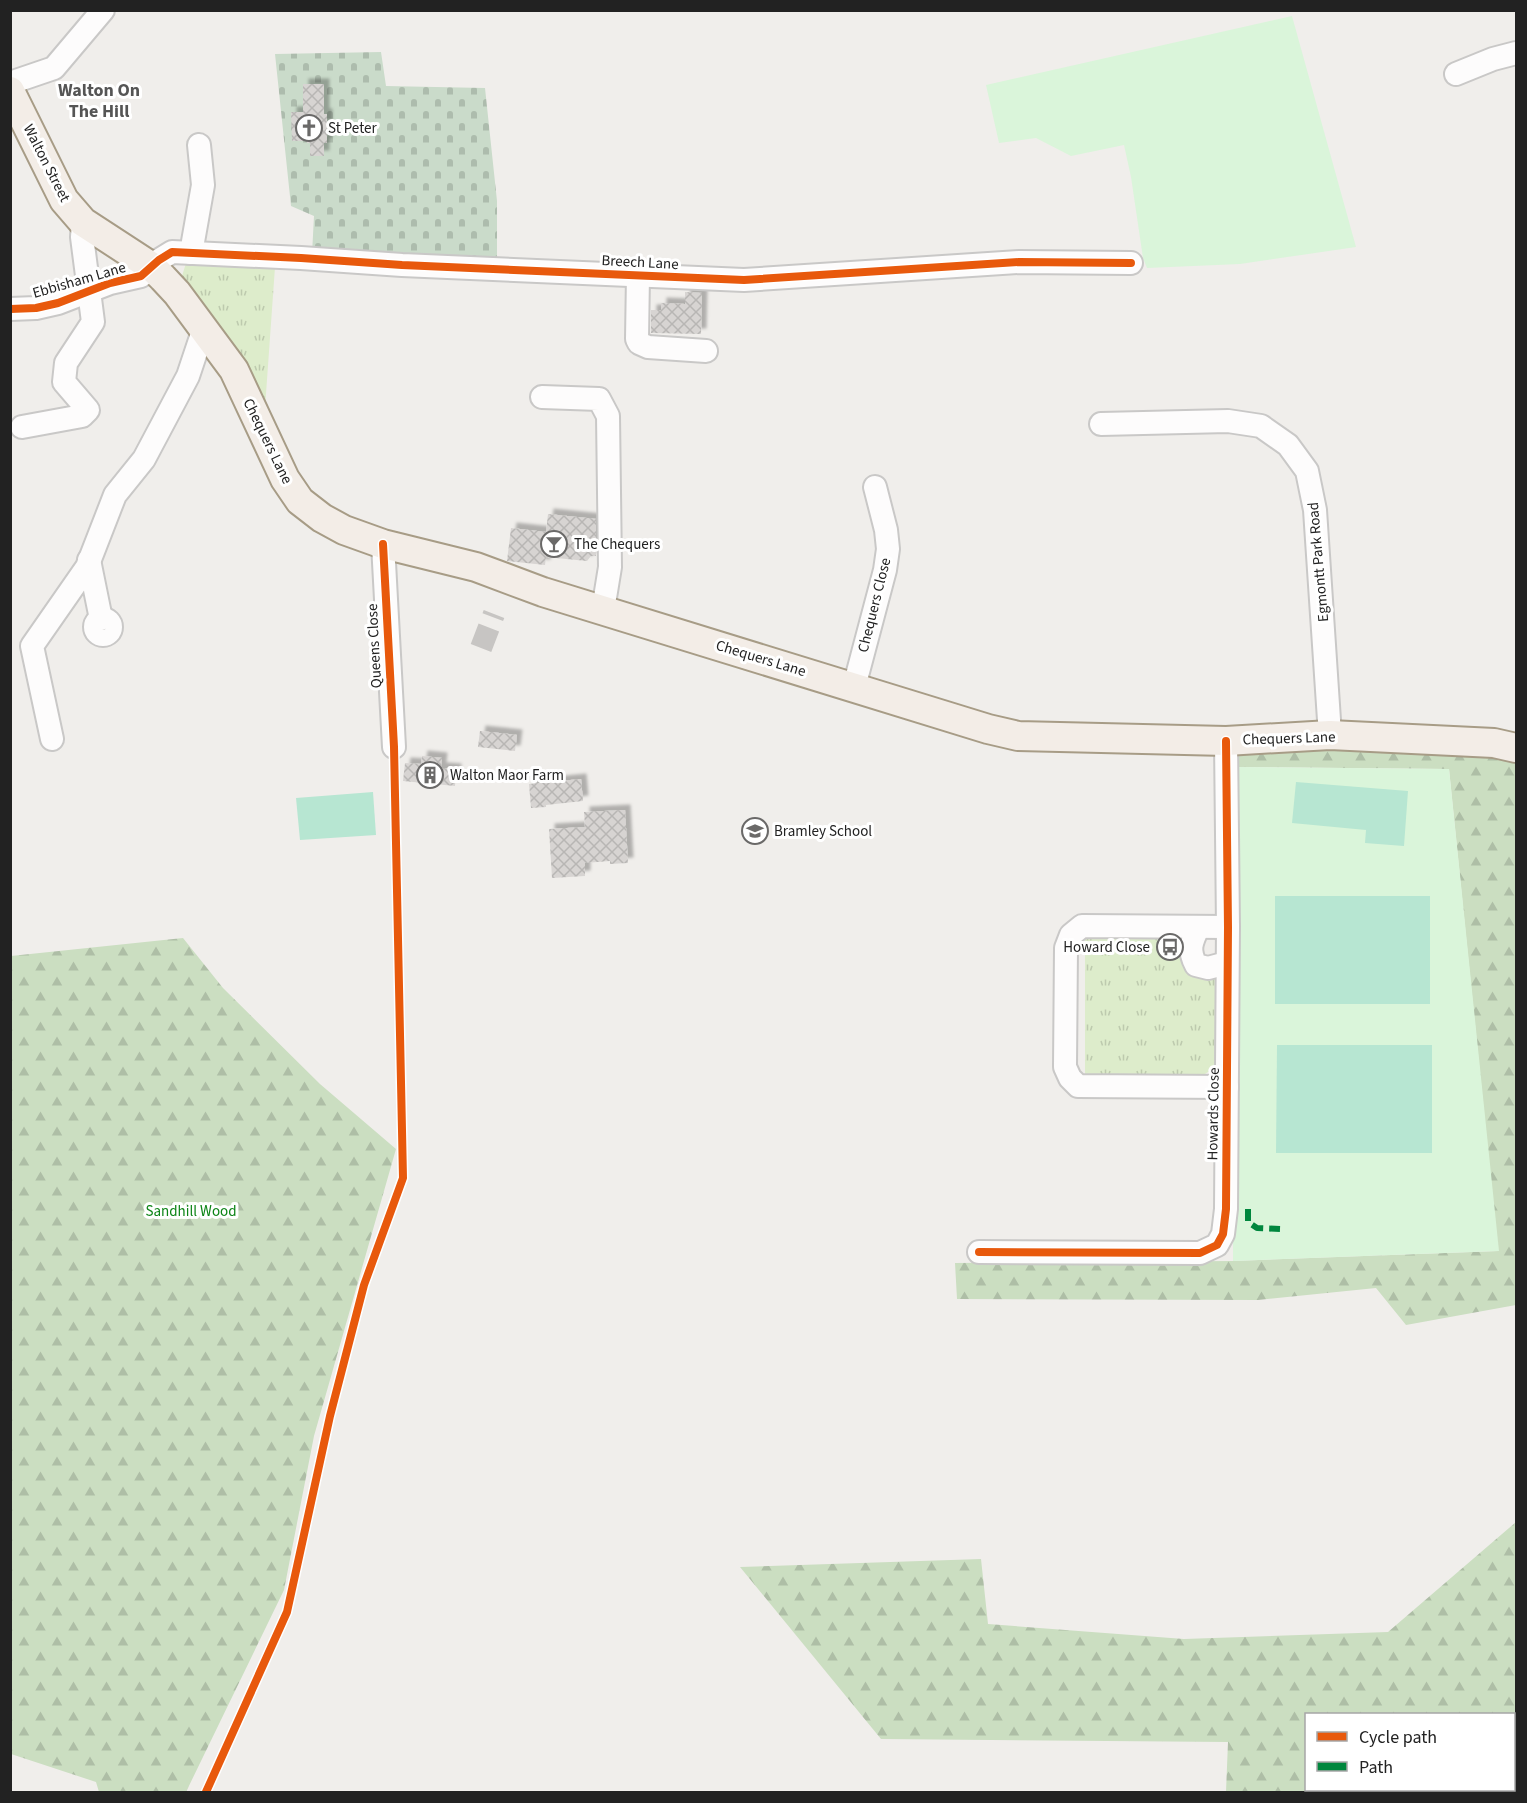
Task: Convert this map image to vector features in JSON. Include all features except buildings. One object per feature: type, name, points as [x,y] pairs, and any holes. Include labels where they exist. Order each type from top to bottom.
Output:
[{"type":"main road","name":"Walton Street","points":[[12,95],[64,200],[83,222],[152,267]]},
{"type":"main road","name":"Chequers Lane","points":[[152,267],[177,293],[234,370],[285,479],[300,501],[322,518],[344,530],[383,544],[477,567],[543,592],[988,729],[1018,736],[1226,741],[1330,735],[1494,743],[1516,748]]},
{"type":"street","points":[[12,95],[54,68],[103,10]]},
{"type":"street","points":[[1456,74],[1493,58],[1516,53]]},
{"type":"street","points":[[191,253],[203,185],[199,145]]},
{"type":"street","name":"Ebbisham Lane","points":[[83,222],[82,237],[88,291]]},
{"type":"street","name":"Breech Lane","points":[[152,267],[172,252],[760,280],[1018,262],[1131,263]]},
{"type":"street","name":"Ebbisham Lane","points":[[10,309],[36,308],[58,303],[88,291],[141,276],[152,267]]},
{"type":"street","points":[[638,275],[639,343],[648,346],[706,351]]},
{"type":"street","points":[[22,427],[82,416],[88,410],[64,382],[66,363],[93,322],[88,291]]},
{"type":"street","points":[[52,739],[32,646],[87,567],[115,495],[144,459],[188,376],[204,328]]},
{"type":"street","points":[[542,397],[599,399],[608,417],[610,567],[603,610]]},
{"type":"street","name":"Egmontt Park Road","points":[[1101,424],[1228,421],[1260,426],[1288,445],[1307,471],[1315,510],[1330,735]]},
{"type":"street","name":"Chequers Close","points":[[854,687],[885,570],[888,549],[886,530],[875,487]]},
{"type":"street","name":"Queens Close","points":[[383,544],[394,747]]},
{"type":"street","points":[[89,560],[101,619]]},
{"type":"street","name":"Howards Close","points":[[979,1252],[1200,1253],[1218,1245],[1223,1234],[1226,1209],[1226,741]]},
{"type":"street","name":"Howards Close","points":[[1227,927],[1082,926],[1071,935],[1066,948],[1065,1066],[1070,1078],[1078,1086],[1227,1087]]},
{"type":"street","points":[[1198,928],[1191,942],[1190,954],[1196,965],[1208,968],[1227,963]]},
{"type":"green space","points":[[1292,16],[1356,247],[1240,264],[1147,268],[1143,258],[1124,145],[1071,156],[1036,138],[999,143],[986,85]]},
{"type":"green space","points":[[381,52],[386,86],[485,88],[497,201],[497,263],[312,254],[314,216],[291,206],[275,54]]},
{"type":"green space","points":[[186,263],[275,267],[265,408],[229,338],[182,276]]},
{"type":"green space","points":[[1326,748],[1494,754],[1516,762],[1516,1305],[1406,1325],[1376,1288],[1258,1300],[957,1299],[955,1263],[1233,1261],[1498,1251],[1449,769],[1233,767],[1234,752]]},
{"type":"green space","points":[[1233,767],[1449,769],[1499,1251],[1233,1261]]},
{"type":"green space","points":[[1296,782],[1408,791],[1404,846],[1365,843],[1366,830],[1292,823]]},
{"type":"green space","points":[[373,792],[376,835],[300,840],[296,798]]},
{"type":"green space","points":[[1275,896],[1430,896],[1430,1004],[1275,1004]]},
{"type":"green space","points":[[1186,933],[1219,975],[1216,1061],[1211,1070],[1199,1078],[1085,1077],[1085,935]]},
{"type":"green space","name":"Sandhill Wood","points":[[183,938],[223,988],[320,1084],[396,1149],[314,1436],[284,1590],[186,1792],[99,1792],[96,1782],[11,1754],[11,956]]},
{"type":"green space","points":[[1277,1045],[1432,1045],[1432,1153],[1276,1153]]},
{"type":"green space","points":[[1516,1522],[1516,1792],[1226,1792],[1228,1742],[881,1739],[740,1567],[981,1559],[988,1624],[1184,1639],[1388,1632]]},
{"type":"tunnel","points":[[481,648],[494,614]]},
{"type":"marked path","points":[[1248,1209],[1248,1222],[1257,1228],[1280,1229]]},
{"type":"cycle path","points":[[10,309],[36,308],[58,303],[110,283],[141,276],[172,252],[744,280],[1019,262],[1131,263]]},
{"type":"cycle path","points":[[206,1792],[287,1612],[330,1416],[364,1285],[403,1178],[394,747],[383,544]]},
{"type":"cycle path","points":[[979,1252],[1200,1253],[1217,1245],[1223,1234],[1226,1209],[1228,927],[1226,741]]},
{"type":"place","name":"St Peter","points":[[309,128]]},
{"type":"place","name":"The Chequers","points":[[554,544]]},
{"type":"place","name":"Walton Maor Farm","points":[[430,775]]},
{"type":"place","name":"Bramley School","points":[[755,831]]},
{"type":"place","name":"Howard Close","points":[[1170,947]]},
{"type":"district","name":"Walton On The Hill","points":[[99,100]]}]
